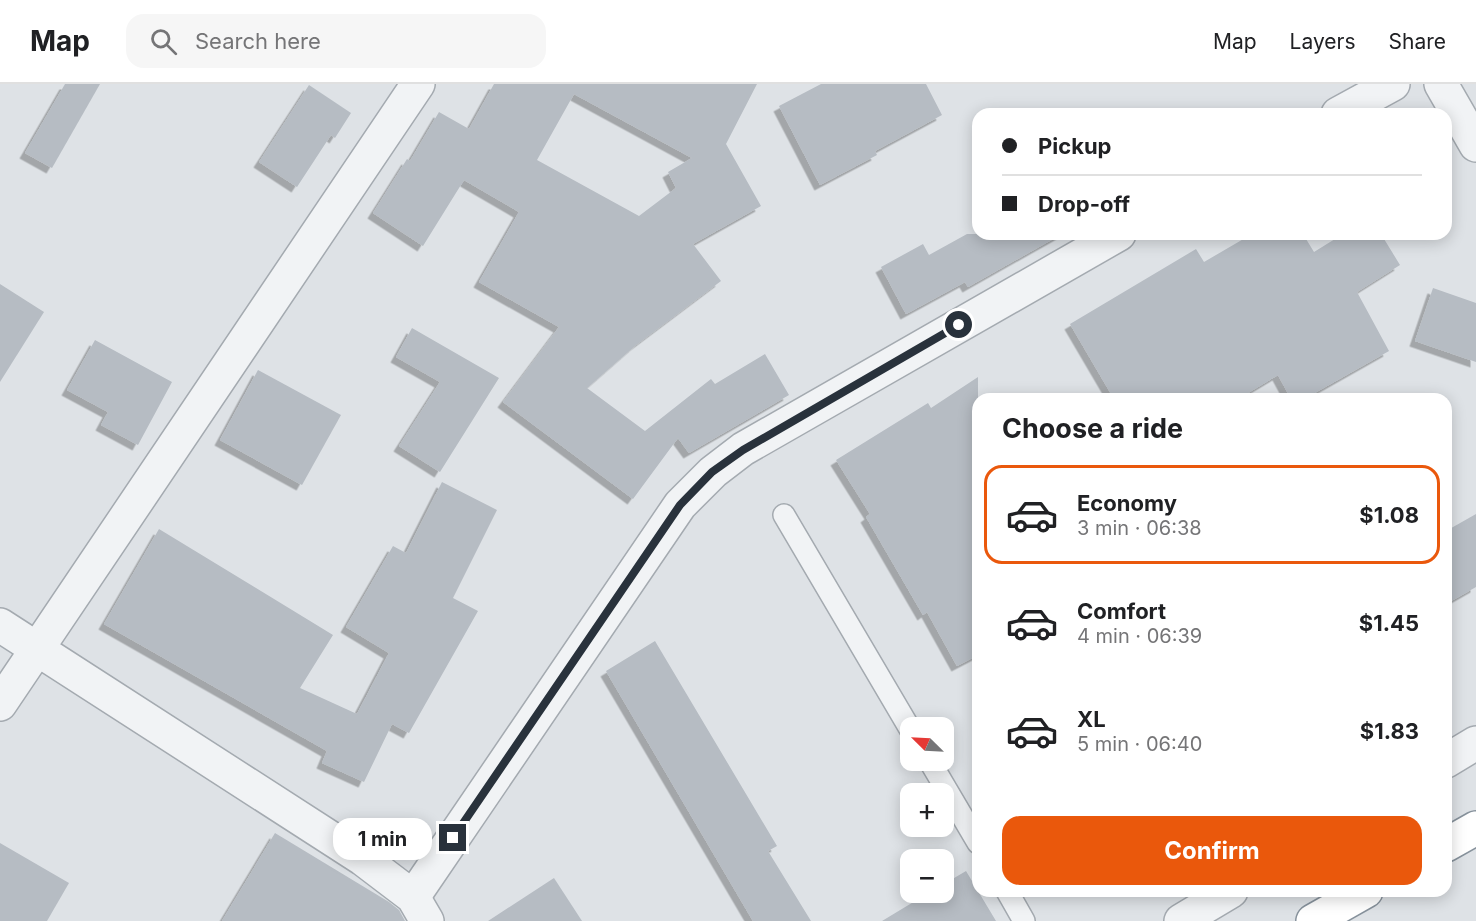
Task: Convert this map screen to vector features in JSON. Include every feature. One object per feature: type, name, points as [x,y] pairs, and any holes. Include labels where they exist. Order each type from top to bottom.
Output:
[{"type":"highway","points":[[1452,842],[1476,828]]},
{"type":"highway","points":[[1313,921],[1355,897]]},
{"type":"street","points":[[0,704],[418,84]]},
{"type":"street","points":[[1349,108],[1393,84]]},
{"type":"street","points":[[1441,84],[1476,145]]},
{"type":"street","points":[[0,625],[363,859],[420,909],[680,505],[712,472],[753,444],[1109,240]]},
{"type":"street","points":[[1452,757],[1476,743]]},
{"type":"street","points":[[1181,921],[1221,897]]},
{"type":"lane","points":[[784,515],[903,717]]},
{"type":"lane","points":[[935,771],[972,833]]},
{"type":"lane","points":[[1010,897],[1024,921]]},
{"type":"building","points":[[65,84],[100,84],[52,168],[25,153]]},
{"type":"building","points":[[494,84],[757,84],[726,144],[761,206],[693,244],[721,281],[636,345],[587,388],[645,431],[711,379],[715,384],[765,354],[789,395],[689,453],[678,438],[633,499],[503,402],[559,327],[479,282],[519,212],[464,180],[423,246],[373,213],[407,159],[410,161],[439,112],[469,129]],"holes":[[[574,94],[692,158],[668,172],[676,188],[639,216],[537,160]]]},
{"type":"building","points":[[821,84],[926,84],[942,115],[875,151],[877,155],[820,185],[779,106]]},
{"type":"building","points":[[309,85],[351,113],[335,138],[331,135],[297,187],[259,162]]},
{"type":"building","points":[[967,234],[972,234],[972,240],[1051,240],[968,287],[965,282],[906,314],[881,267],[923,244],[929,255]]},
{"type":"building","points":[[1242,240],[1307,240],[1314,252],[1333,240],[1385,240],[1400,265],[1357,292],[1389,351],[1315,393],[1288,393],[1278,375],[1248,393],[1110,393],[1070,324],[1196,249],[1204,262]]},
{"type":"building","points":[[0,284],[44,312],[0,382]]},
{"type":"building","points":[[1433,288],[1476,303],[1476,362],[1415,341]]},
{"type":"building","points":[[412,328],[499,378],[440,472],[399,446],[440,382],[396,357]]},
{"type":"building","points":[[95,340],[172,382],[138,445],[101,425],[108,412],[67,390]]},
{"type":"building","points":[[258,370],[341,415],[302,485],[220,440]]},
{"type":"building","points":[[978,377],[978,393],[972,393],[972,658],[957,666],[927,612],[923,615],[866,517],[870,514],[836,460],[928,403],[931,408]]},
{"type":"building","points":[[442,482],[497,510],[453,598],[478,611],[409,733],[392,724],[364,782],[322,763],[327,751],[104,624],[159,529],[333,635],[300,688],[357,714],[389,653],[346,627],[393,546],[406,553]]},
{"type":"building","points":[[1476,514],[1476,587],[1452,601],[1452,528]]},
{"type":"building","points":[[655,641],[777,846],[768,851],[811,921],[753,921],[606,671]]},
{"type":"building","points":[[275,833],[389,902],[399,910],[405,921],[222,921]]},
{"type":"building","points":[[0,843],[69,883],[47,921],[0,921]]},
{"type":"building","points":[[966,871],[972,881],[972,897],[982,897],[996,921],[882,921],[912,903],[954,903],[954,878]]},
{"type":"building","points":[[554,878],[582,921],[488,921]]},
{"type":"route","points":[[453,838],[680,505],[712,472],[743,450],[959,325]]}]
